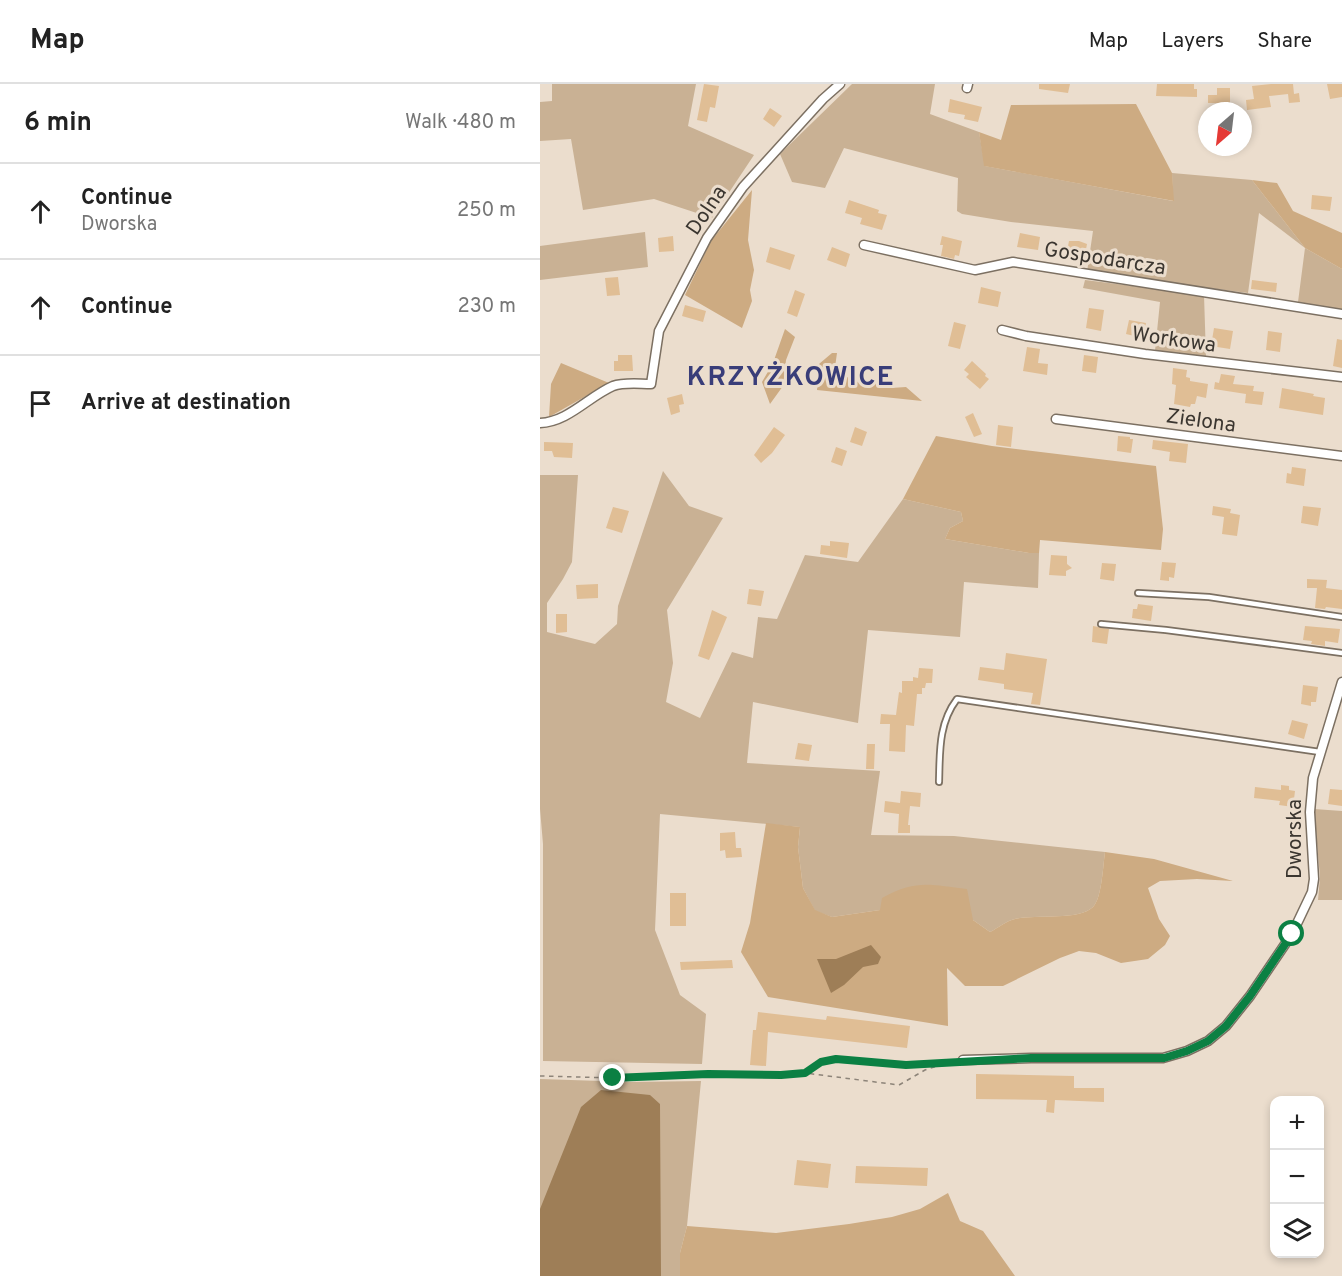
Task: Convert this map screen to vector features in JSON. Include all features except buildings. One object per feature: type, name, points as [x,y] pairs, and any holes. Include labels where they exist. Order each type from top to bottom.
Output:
[{"type":"street","name":"Dolna","points":[[540,423],[547,423],[568,414],[615,385],[651,384],[659,331],[707,238],[743,187],[823,99],[840,84]]},
{"type":"street","name":"Gospodarcza","points":[[864,245],[975,270],[1013,262],[1342,314]]},
{"type":"street","name":"Workowa","points":[[1002,330],[1026,336],[1145,354],[1342,377]]},
{"type":"street","name":"Zielona","points":[[1056,419],[1342,456]]},
{"type":"street","name":"Dworska","points":[[963,1060],[1164,1058],[1208,1041],[1226,1026],[1250,996],[1292,934],[1312,892],[1314,879],[1310,812],[1312,778],[1342,682]]},
{"type":"lane","points":[[1138,593],[1209,597],[1342,617]]},
{"type":"lane","points":[[1101,624],[1166,630],[1342,653]]},
{"type":"lane","points":[[939,782],[940,739],[948,711],[957,699],[1320,752]]},
{"type":"path","points":[[805,1073],[821,1062],[836,1059],[906,1065],[963,1060]]},
{"type":"path","points":[[540,1076],[613,1078],[805,1073],[899,1085],[937,1064]]},
{"type":"shaded area","points":[[552,84],[696,84],[688,126],[754,155],[712,218],[654,199],[583,210],[571,139],[540,141],[540,102],[552,101]]},
{"type":"shaded area","points":[[852,84],[935,84],[930,114],[979,132],[985,166],[1173,201],[1172,173],[1252,180],[1305,248],[1259,213],[1248,293],[1087,272],[1093,231],[962,214],[957,211],[958,178],[844,148],[825,188],[792,182],[780,154]]},
{"type":"shaded area","points":[[1136,104],[1172,173],[1174,201],[984,166],[979,132],[1001,140],[1011,105]]},
{"type":"shaded area","points":[[1252,180],[1277,183],[1293,211],[1342,233],[1342,269],[1305,248]]},
{"type":"shaded area","points":[[752,190],[748,240],[754,270],[750,290],[752,301],[742,328],[685,295],[711,241]]},
{"type":"shaded area","points":[[645,232],[648,267],[540,280],[540,246]]},
{"type":"shaded area","points":[[1305,248],[1342,269],[1342,310],[1298,302]]},
{"type":"shaded area","points":[[1085,280],[1204,295],[1206,357],[1155,351],[1160,302],[1083,288]]},
{"type":"shaded area","points":[[785,329],[795,337],[786,360],[783,386],[770,404],[762,382],[773,363]]},
{"type":"shaded area","points":[[832,353],[837,353],[833,381],[848,377],[860,383],[877,382],[891,388],[906,387],[922,401],[817,390],[819,364]]},
{"type":"shaded area","points":[[561,363],[609,383],[549,417],[551,384]]},
{"type":"shaded area","points":[[936,436],[992,446],[1156,466],[1163,529],[1161,550],[1040,540],[1039,553],[1029,553],[945,539],[950,528],[963,521],[961,512],[903,499]]},
{"type":"shaded area","points":[[663,471],[689,506],[723,518],[667,610],[673,663],[666,702],[700,718],[732,652],[753,658],[758,617],[777,619],[805,555],[858,562],[903,499],[961,512],[963,521],[950,528],[945,539],[1039,553],[1038,588],[964,582],[960,637],[868,630],[858,723],[753,702],[747,763],[880,771],[871,835],[954,836],[1105,852],[1100,889],[1093,907],[1067,916],[1015,919],[990,932],[973,920],[880,910],[832,917],[815,911],[803,888],[798,847],[800,827],[660,814],[655,930],[680,995],[706,1014],[702,1064],[543,1061],[540,475],[578,475],[572,562],[547,603],[547,632],[595,644],[617,624],[618,606]]},
{"type":"shaded area","points":[[1314,809],[1342,811],[1342,900],[1318,900],[1320,877]]},
{"type":"shaded area","points":[[766,823],[800,827],[798,847],[803,888],[815,910],[832,917],[880,910],[882,898],[905,888],[924,885],[967,889],[973,920],[990,932],[1015,919],[1078,914],[1093,907],[1096,903],[1105,852],[1154,859],[1233,881],[1197,879],[1160,881],[1148,888],[1159,919],[1170,936],[1165,945],[1148,959],[1121,963],[1096,953],[1079,951],[1003,986],[965,986],[947,968],[948,1026],[768,997],[741,952],[750,923]]},
{"type":"shaded area","points":[[871,945],[881,957],[878,964],[863,967],[844,985],[831,993],[817,959],[836,959]]},
{"type":"shaded area","points":[[540,1079],[632,1082],[701,1081],[687,1226],[680,1253],[680,1276],[540,1276]]},
{"type":"shaded area","points":[[601,1090],[650,1095],[660,1104],[661,1276],[540,1276],[540,1209],[581,1107]]},
{"type":"shaded area","points":[[948,1193],[960,1221],[983,1231],[1015,1276],[680,1276],[680,1253],[687,1226],[776,1233],[849,1224],[892,1217],[920,1209]]},
{"type":"district","name":"KRZYŻKOWICE","points":[[791,376]]},
{"type":"route","points":[[613,1078],[805,1073],[821,1062],[836,1059],[906,1065],[1031,1058],[1164,1058],[1208,1041],[1226,1026],[1250,996],[1292,934]]}]
